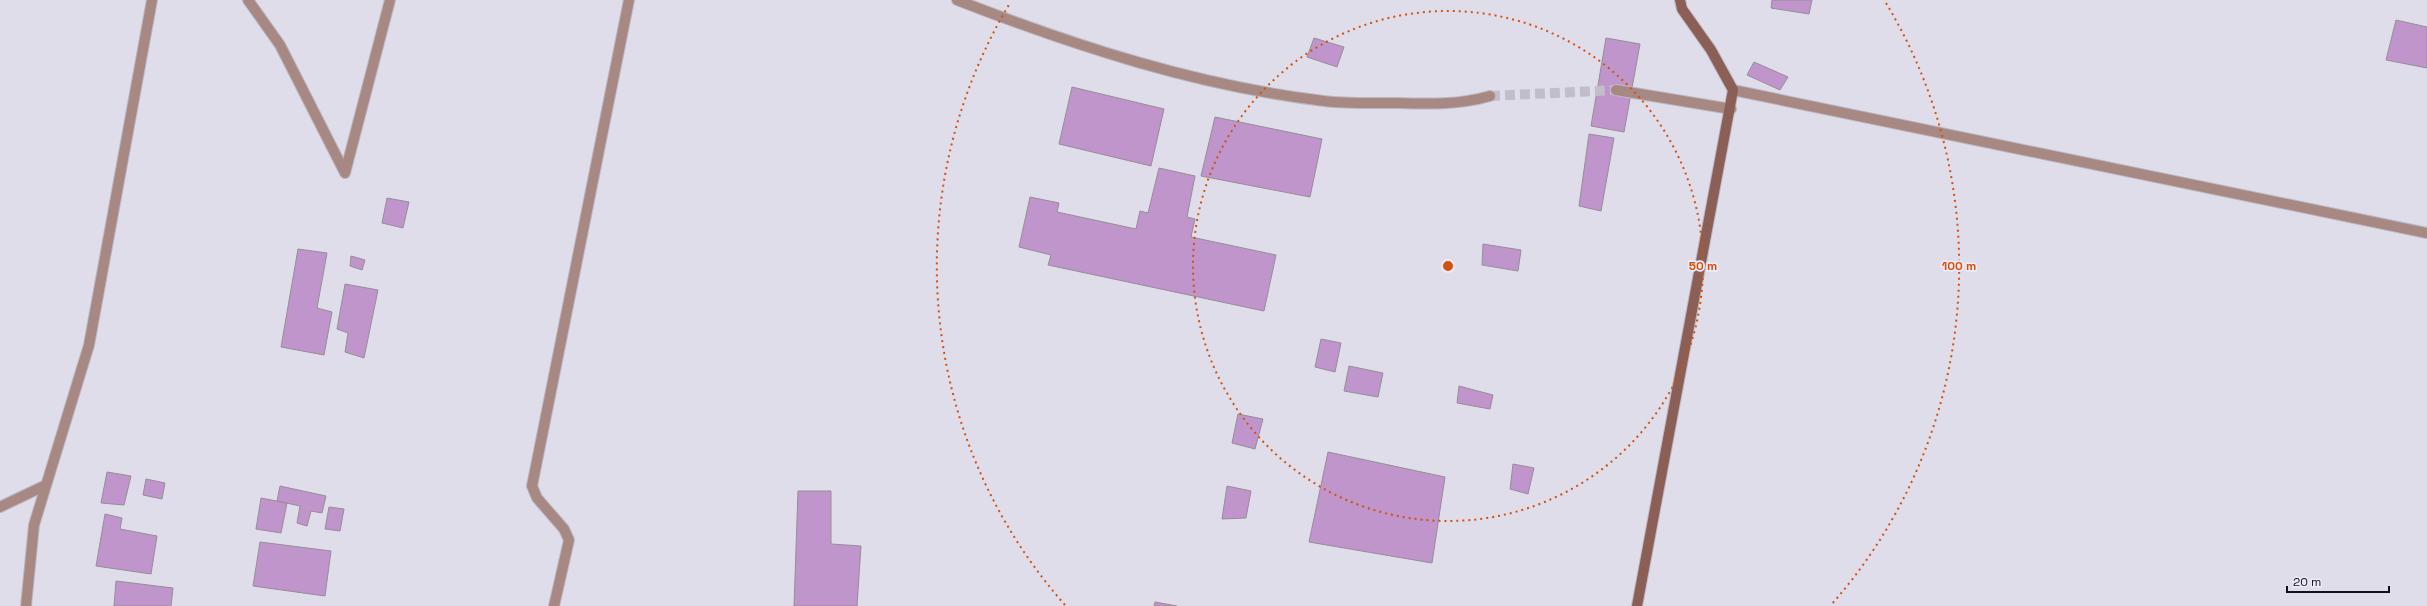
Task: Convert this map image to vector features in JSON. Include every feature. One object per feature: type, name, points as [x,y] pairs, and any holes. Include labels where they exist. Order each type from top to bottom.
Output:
[{"type":"main road","points":[[1636,606],[1733,90],[1712,50],[1682,9],[1680,0]]},
{"type":"street","points":[[26,606],[34,525],[89,345],[152,0]]},
{"type":"street","points":[[248,0],[280,45],[345,173],[390,0]]},
{"type":"street","points":[[554,606],[569,540],[564,529],[537,498],[532,486],[629,0]]},
{"type":"street","points":[[957,0],[1095,51],[1269,93],[1326,102],[1379,103],[1469,102],[1490,96]]},
{"type":"street","points":[[1616,90],[1730,109]]},
{"type":"street","points":[[1733,90],[2427,233]]},
{"type":"street","points":[[0,507],[46,485]]},
{"type":"building","points":[[1772,0],[1812,0],[1809,14],[1771,8]]},
{"type":"building","points":[[2396,20],[2427,27],[2427,68],[2386,60]]},
{"type":"building","points":[[1314,38],[1344,47],[1337,67],[1307,57]]},
{"type":"building","points":[[1606,38],[1640,44],[1624,132],[1591,126]]},
{"type":"building","points":[[1754,62],[1788,77],[1780,90],[1747,75]]},
{"type":"building","points":[[1072,87],[1164,109],[1151,166],[1059,144]]},
{"type":"building","points":[[1215,117],[1322,139],[1310,197],[1201,176]]},
{"type":"building","points":[[1589,134],[1614,138],[1601,211],[1579,206]]},
{"type":"building","points":[[1159,168],[1195,176],[1187,217],[1195,219],[1191,237],[1276,255],[1264,311],[1048,265],[1051,255],[1019,247],[1030,197],[1059,203],[1057,212],[1136,229],[1140,211],[1148,213]]},
{"type":"building","points":[[387,198],[409,202],[403,228],[382,223]]},
{"type":"building","points":[[1483,244],[1521,250],[1518,271],[1482,265]]},
{"type":"building","points":[[298,249],[327,253],[317,308],[332,312],[324,355],[281,347]]},
{"type":"building","points":[[351,256],[365,260],[362,270],[350,266]]},
{"type":"building","points":[[345,284],[378,290],[364,358],[345,352],[348,333],[337,329]]},
{"type":"building","points":[[1321,339],[1341,343],[1335,372],[1315,367]]},
{"type":"building","points":[[1349,366],[1383,373],[1378,397],[1344,391]]},
{"type":"building","points":[[1459,386],[1493,395],[1490,409],[1457,403]]},
{"type":"building","points":[[1238,414],[1263,419],[1255,449],[1232,443]]},
{"type":"building","points":[[1328,452],[1445,477],[1432,563],[1309,542]]},
{"type":"building","points":[[1513,464],[1534,468],[1528,494],[1510,489]]},
{"type":"building","points":[[107,472],[131,476],[124,505],[101,503]]},
{"type":"building","points":[[146,479],[165,483],[162,499],[143,495]]},
{"type":"building","points":[[280,486],[326,496],[322,513],[311,511],[307,526],[297,523],[300,506],[277,501]]},
{"type":"building","points":[[1227,486],[1251,491],[1246,518],[1222,519]]},
{"type":"building","points":[[798,491],[831,491],[831,544],[861,546],[857,606],[794,606]]},
{"type":"building","points":[[261,498],[287,503],[281,533],[256,529]]},
{"type":"building","points":[[329,507],[344,509],[340,531],[325,529]]},
{"type":"building","points":[[105,514],[122,518],[120,529],[157,536],[151,574],[96,566]]},
{"type":"building","points":[[260,542],[331,551],[325,596],[253,586]]},
{"type":"building","points":[[116,581],[173,588],[171,606],[114,606]]},
{"type":"building","points":[[1155,602],[1177,606],[1154,606]]},
{"type":"tunnel","points":[[1490,96],[1616,90]]}]
